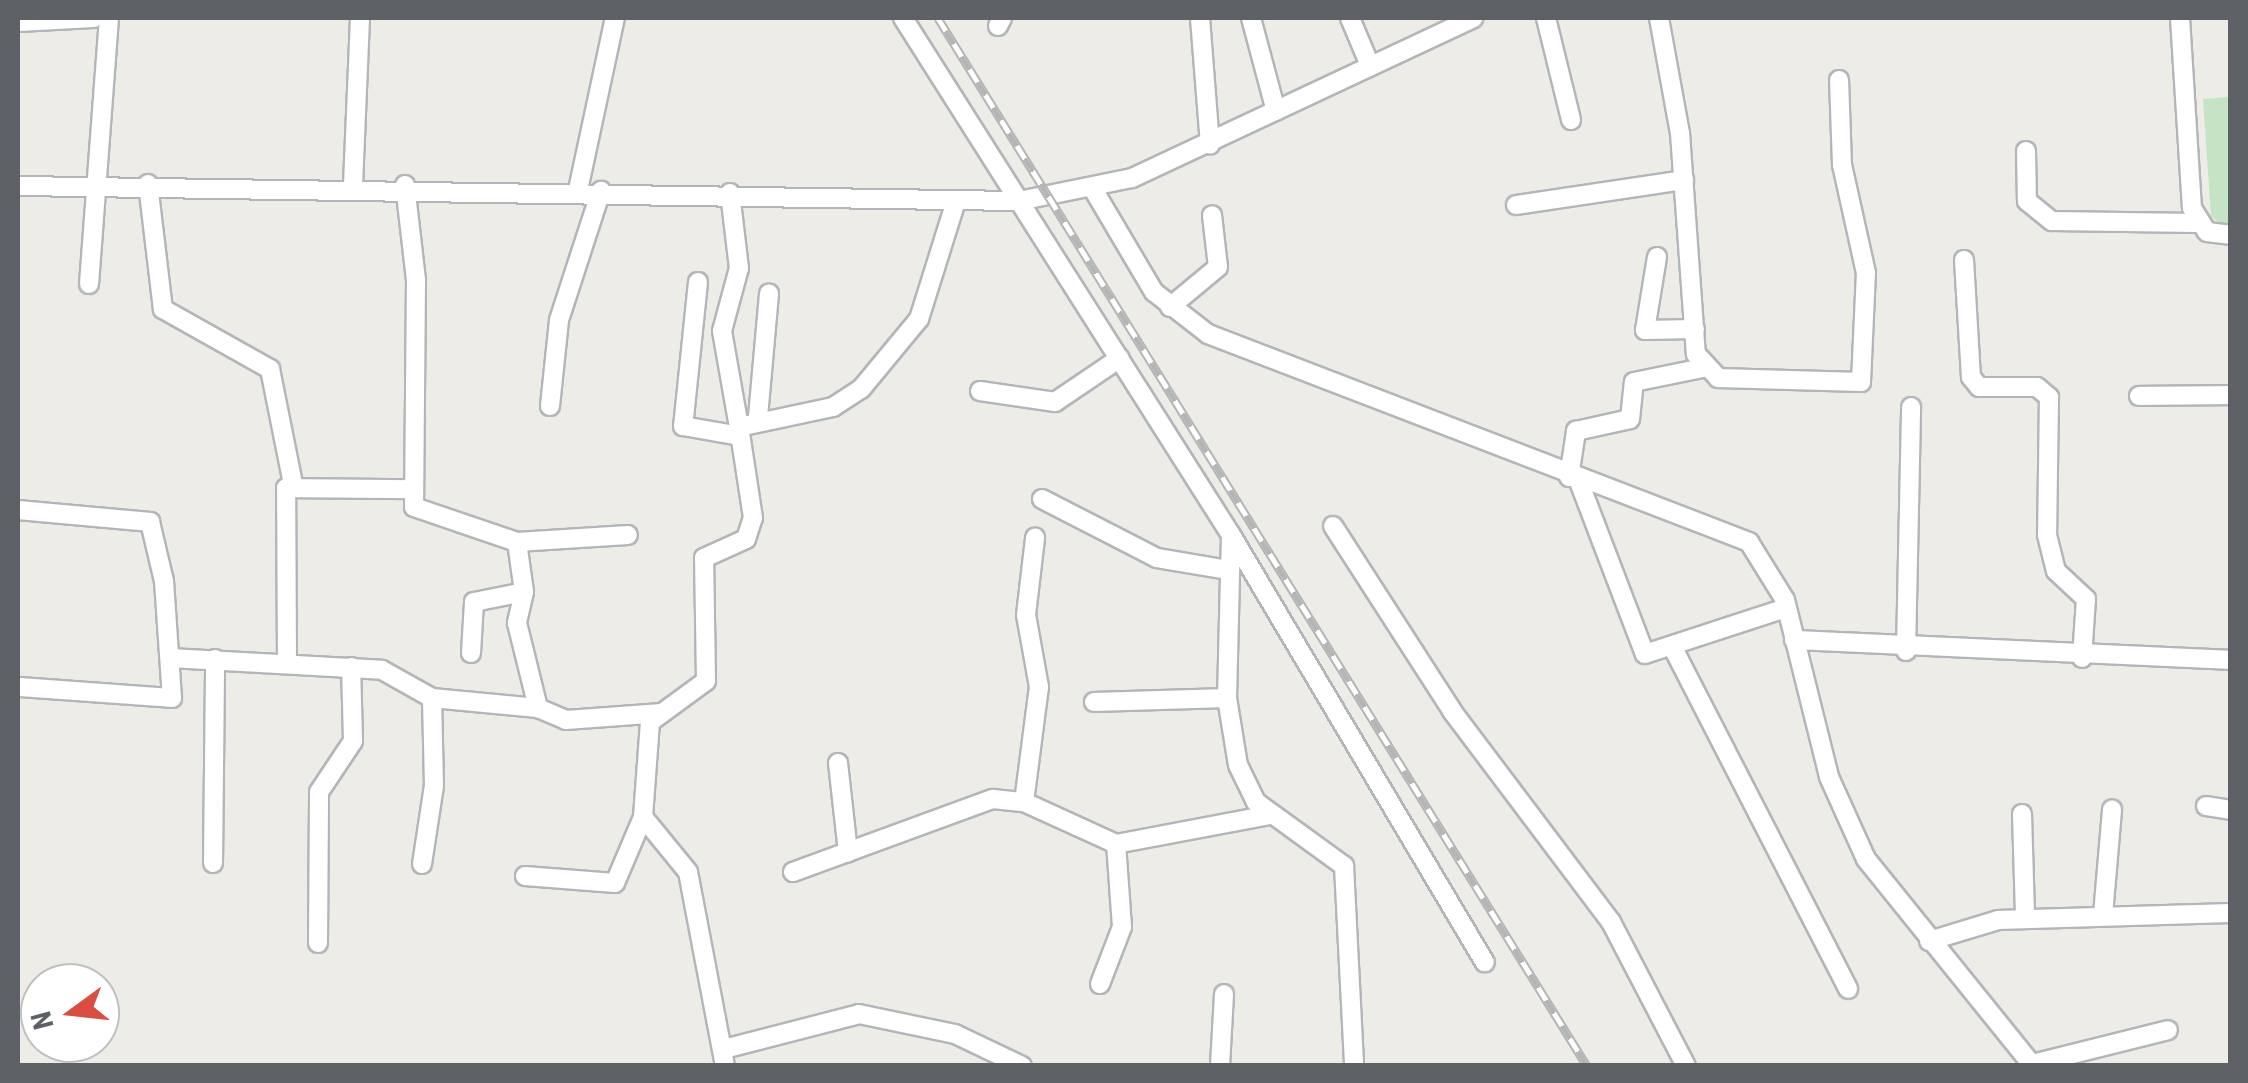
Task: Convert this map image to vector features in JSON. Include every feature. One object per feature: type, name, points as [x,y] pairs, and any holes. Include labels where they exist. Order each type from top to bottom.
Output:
[{"type":"street","points":[[18,22],[94,18]]},
{"type":"street","points":[[89,284],[93,184],[110,18]]},
{"type":"street","points":[[353,186],[360,18]]},
{"type":"street","points":[[578,190],[615,18]]},
{"type":"street","points":[[903,18],[1231,535],[1484,962]]},
{"type":"street","points":[[1200,18],[1210,145]]},
{"type":"street","points":[[1251,18],[1276,111]]},
{"type":"street","points":[[1350,18],[1368,63]]},
{"type":"street","points":[[18,186],[405,186],[730,193],[955,204],[1019,201],[1093,189],[1210,145],[1368,63],[1473,18]]},
{"type":"street","points":[[1546,18],[1571,120]]},
{"type":"street","points":[[1660,18],[1684,180],[1695,329],[1703,368],[1718,378],[1861,382],[1866,274],[1842,164],[1839,80]]},
{"type":"street","points":[[2180,18],[2197,223]]},
{"type":"street","points":[[2026,151],[2027,201],[2052,221],[2197,223],[2230,235]]},
{"type":"street","points":[[1516,205],[1684,180]]},
{"type":"street","points":[[148,184],[163,310],[270,368],[293,484],[280,510],[287,662]]},
{"type":"street","points":[[405,186],[416,296],[409,489],[423,516],[517,542],[628,534]]},
{"type":"street","points":[[1093,189],[1170,308],[1208,334],[1748,542],[1771,566],[1786,608],[1843,817],[1928,940],[2033,1065],[2168,1030]]},
{"type":"street","points":[[550,406],[559,320],[601,192]]},
{"type":"street","points":[[525,876],[615,884],[643,818],[647,736],[662,713],[706,681],[704,558],[752,530],[722,330],[739,268],[730,193]]},
{"type":"street","points":[[698,282],[683,426],[737,431],[758,417],[833,408],[861,390],[925,307],[955,204]]},
{"type":"street","points":[[1170,308],[1221,261],[1212,216]]},
{"type":"street","points":[[1657,257],[1645,330],[1695,329]]},
{"type":"street","points":[[1964,260],[1971,377],[1979,388],[2037,387],[2048,397],[2047,534],[2056,572],[2086,599],[2082,658]]},
{"type":"street","points":[[758,417],[769,293]]},
{"type":"street","points":[[980,391],[1055,402],[1120,358]]},
{"type":"street","points":[[1703,368],[1634,382],[1630,419],[1576,431],[1574,478],[1638,644],[1655,656],[1786,608]]},
{"type":"street","points":[[2139,396],[2230,395]]},
{"type":"street","points":[[1906,651],[1912,407]]},
{"type":"street","points":[[293,484],[409,489]]},
{"type":"street","points":[[1042,500],[1156,558],[1229,570]]},
{"type":"street","points":[[18,510],[150,522],[172,698],[18,687]]},
{"type":"street","points":[[1333,526],[1452,711],[1611,922],[1686,1066]]},
{"type":"street","points":[[1231,535],[1227,698],[1246,787],[1270,815],[1328,846],[1344,866],[1354,1066]]},
{"type":"street","points":[[1024,802],[1039,687],[1026,615],[1036,538]]},
{"type":"street","points":[[517,542],[524,592],[517,623],[538,708]]},
{"type":"street","points":[[471,653],[474,602],[524,592]]},
{"type":"street","points":[[1794,640],[1906,651],[2230,660]]},
{"type":"street","points":[[1674,650],[1848,990]]},
{"type":"street","points":[[170,658],[351,667],[402,676],[432,698],[538,708],[566,720],[662,713]]},
{"type":"street","points":[[213,863],[215,659]]},
{"type":"street","points":[[318,942],[319,792],[354,741],[351,667]]},
{"type":"street","points":[[422,864],[434,786],[432,698]]},
{"type":"street","points":[[1094,702],[1227,698]]},
{"type":"street","points":[[838,764],[848,852]]},
{"type":"street","points":[[794,872],[992,798],[1024,802],[1116,844],[1270,815]]},
{"type":"street","points":[[2206,806],[2230,810]]},
{"type":"street","points":[[2104,915],[2112,809]]},
{"type":"street","points":[[2022,814],[2025,918]]},
{"type":"street","points":[[643,818],[688,872],[724,1057],[858,1014],[896,1017],[1012,1062]]},
{"type":"street","points":[[1100,984],[1122,927],[1116,844]]},
{"type":"street","points":[[1928,940],[2025,918],[2230,913]]},
{"type":"street","points":[[1220,1066],[1224,994]]},
{"type":"green space","points":[[2230,97],[2230,233],[2211,216],[2203,99]]},
{"type":"railway","points":[[938,18],[1587,1066]]}]
